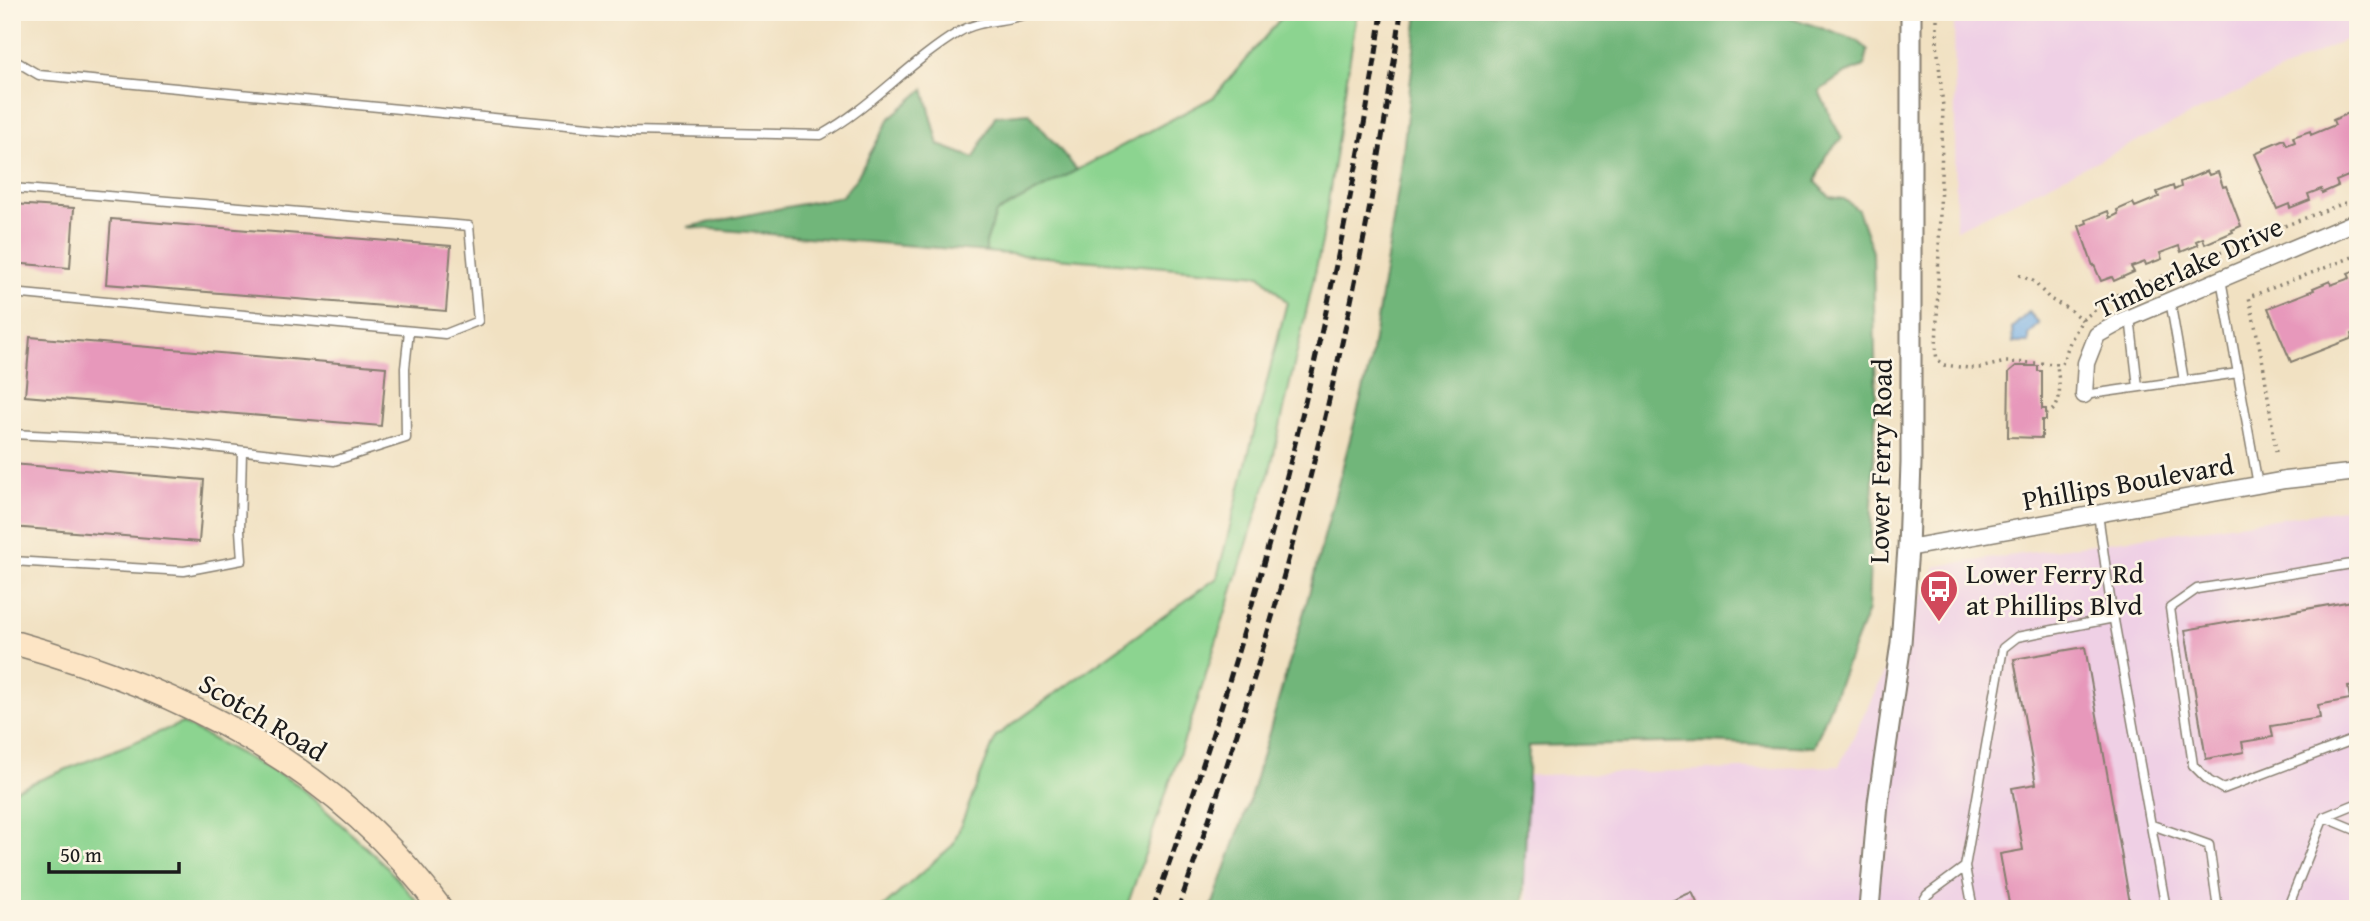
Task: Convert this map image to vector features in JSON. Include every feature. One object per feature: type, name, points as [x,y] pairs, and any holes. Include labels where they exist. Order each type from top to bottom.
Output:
[{"type":"main road","name":"Scotch Road","points":[[12,642],[167,696],[228,724],[256,741],[343,804],[418,878],[441,909]]},
{"type":"street","name":"Lower Ferry Road","points":[[1869,909],[1878,803],[1901,643],[1908,548],[1911,463],[1911,12]]},
{"type":"street","name":"Timberlake Drive","points":[[2084,395],[2085,363],[2097,335],[2130,317],[2358,221]]},
{"type":"street","name":"Phillips Boulevard","points":[[1908,548],[2258,485],[2358,472]]},
{"type":"lane","points":[[12,59],[39,75],[429,113],[631,131],[821,135],[852,116],[923,56],[962,30],[1015,19],[1031,12]]},
{"type":"lane","points":[[12,188],[469,226],[478,321],[444,334],[12,293]]},
{"type":"lane","points":[[2221,279],[2258,485]]},
{"type":"lane","points":[[2170,300],[2184,381]]},
{"type":"lane","points":[[2130,317],[2138,387]]},
{"type":"lane","points":[[12,434],[157,442],[334,461],[405,438],[405,368],[409,331]]},
{"type":"lane","points":[[2084,395],[2238,373]]},
{"type":"lane","points":[[12,561],[184,571],[242,560],[242,451]]},
{"type":"lane","points":[[2098,514],[2166,909]]},
{"type":"lane","points":[[2358,563],[2197,589],[2170,608],[2193,765],[2209,781],[2223,789],[2358,738]]},
{"type":"lane","points":[[1973,909],[1965,867],[2003,648],[2017,637],[2114,618]]},
{"type":"lane","points":[[2290,909],[2288,907],[2324,817],[2358,803]]},
{"type":"lane","points":[[2324,817],[2358,831]]},
{"type":"lane","points":[[2152,825],[2209,845],[2218,909]]},
{"type":"lane","points":[[1922,909],[1921,905],[1927,895],[1965,867]]},
{"type":"path","points":[[1937,12],[1943,107],[1937,360],[1944,365],[1968,368],[2006,362],[2062,363],[2082,320],[2112,297],[2358,198]]},
{"type":"path","points":[[2276,452],[2263,363],[2249,297],[2358,255]]},
{"type":"path","points":[[2019,275],[2033,281],[2050,299],[2082,320]]},
{"type":"path","points":[[2046,414],[2054,412],[2059,404],[2057,364]]},
{"type":"shaded area","points":[[1954,12],[2358,12],[2358,33],[1956,230]]},
{"type":"shaded area","points":[[2358,507],[2358,909],[1529,909],[1509,776],[1839,766],[1936,566]]},
{"type":"green space","points":[[1286,12],[1357,12],[1322,242],[1270,471],[1195,709],[1126,909],[881,909],[953,845],[996,736],[1217,578],[1287,302],[1260,275],[986,252],[986,243],[996,213],[1214,97]]},
{"type":"green space","points":[[1418,12],[1775,12],[1858,41],[1868,50],[1864,66],[1844,74],[1819,91],[1842,138],[1826,155],[1815,182],[1830,197],[1844,199],[1858,210],[1873,252],[1876,403],[1868,610],[1814,747],[1706,742],[1529,746],[1523,909],[1211,909],[1249,802],[1307,601],[1370,364],[1401,171]]},
{"type":"green space","points":[[924,89],[939,145],[974,158],[995,116],[1029,113],[1077,170],[996,213],[986,243],[986,252],[687,227],[842,196],[857,177],[890,118]]},
{"type":"green space","points":[[182,723],[297,784],[383,863],[424,909],[12,909],[12,791]]},
{"type":"water","points":[[2029,312],[2039,324],[2029,335],[2029,343],[2013,343],[2012,328]]},
{"type":"building","points":[[2349,113],[2351,117],[2358,114],[2358,180],[2355,173],[2336,181],[2338,186],[2322,193],[2321,189],[2308,194],[2310,200],[2290,208],[2289,204],[2277,209],[2255,154],[2284,139],[2287,145],[2295,142],[2293,137],[2310,131],[2311,135],[2335,125],[2333,120]]},
{"type":"building","points":[[2207,171],[2209,175],[2218,172],[2241,226],[2205,244],[2203,238],[2196,241],[2198,245],[2181,252],[2179,246],[2160,253],[2162,259],[2131,267],[2134,272],[2114,281],[2112,277],[2101,281],[2079,226],[2087,223],[2086,220],[2108,211],[2110,218],[2118,214],[2117,210],[2133,203],[2135,207],[2159,197],[2157,192],[2173,186],[2174,190],[2181,187],[2180,182]]},
{"type":"building","points":[[12,204],[74,208],[70,268],[12,263]]},
{"type":"building","points":[[111,219],[451,246],[446,311],[106,284]]},
{"type":"building","points":[[2358,269],[2358,331],[2352,334],[2353,338],[2291,362],[2268,308],[2330,281],[2331,285],[2350,278],[2348,273]]},
{"type":"building","points":[[30,337],[386,367],[381,426],[25,396]]},
{"type":"building","points":[[2016,366],[2038,366],[2038,371],[2042,371],[2042,409],[2046,409],[2046,420],[2042,420],[2042,438],[2008,437],[2009,372]]},
{"type":"building","points":[[12,464],[204,480],[199,542],[12,527]]},
{"type":"building","points":[[2358,600],[2358,686],[2348,687],[2350,699],[2318,705],[2320,718],[2271,726],[2273,737],[2242,742],[2244,752],[2206,759],[2185,630]]},
{"type":"building","points":[[2085,647],[2131,909],[2010,909],[2000,854],[2023,850],[2012,788],[2036,784],[2014,659]]},
{"type":"building","points":[[1692,892],[1700,909],[1653,909]]},
{"type":"railway","points":[[1153,909],[1229,681],[1294,449],[1352,188],[1382,12]]},
{"type":"railway","points":[[1178,909],[1251,690],[1313,466],[1340,354],[1363,240],[1384,127],[1401,12]]},
{"type":"place","name":"Lower Ferry Rd at Phillips Blvd","points":[[1939,623]]}]
